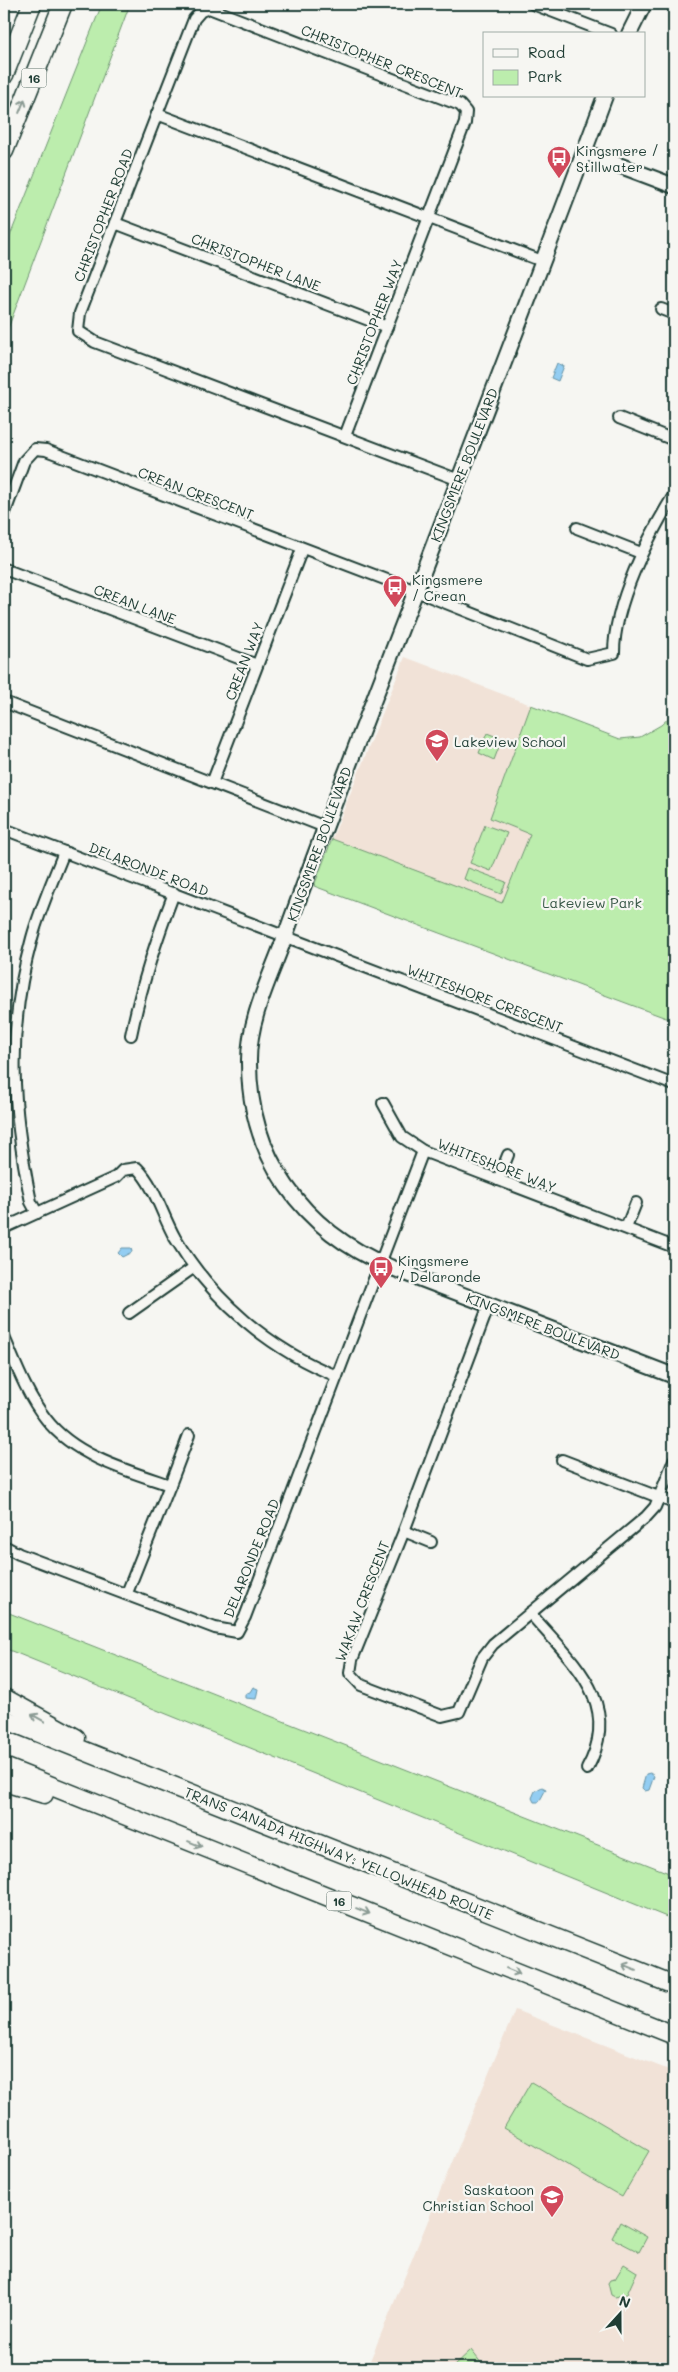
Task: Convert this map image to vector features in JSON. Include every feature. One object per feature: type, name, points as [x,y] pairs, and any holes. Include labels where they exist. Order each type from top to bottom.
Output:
[{"type":"highway","name":"16","points":[[4,76],[32,4]]},
{"type":"highway","name":"16","points":[[4,151],[63,4]]},
{"type":"highway","points":[[4,1698],[175,1788]]},
{"type":"highway","name":"TRANS CANADA HIGHWAY: YELLOWHEAD ROUTE","points":[[4,1719],[674,1985]]},
{"type":"highway","name":"16","points":[[4,1768],[674,2036]]},
{"type":"highway","points":[[4,1782],[165,1831]]},
{"type":"street","points":[[533,4],[606,32]]},
{"type":"street","points":[[630,32],[644,4]]},
{"type":"street","name":"CHRISTOPHER CRESCENT","points":[[157,114],[194,19],[201,11],[209,8],[217,10],[460,105],[466,112],[465,123],[429,218]]},
{"type":"street","name":"KINGSMERE BOULEVARD","points":[[604,98],[325,827],[256,1014],[249,1059],[253,1110],[264,1144],[278,1176],[310,1216],[331,1234],[354,1250],[380,1262],[674,1376]]},
{"type":"street","points":[[157,114],[542,260]]},
{"type":"street","name":"CHRISTOPHER ROAD","points":[[157,114],[80,313],[78,331],[95,342],[459,480]]},
{"type":"street","points":[[584,152],[674,186]]},
{"type":"street","name":"CHRISTOPHER WAY","points":[[345,436],[429,218]]},
{"type":"street","name":"CHRISTOPHER LANE","points":[[115,223],[387,327]]},
{"type":"street","points":[[661,309],[674,314]]},
{"type":"street","points":[[619,418],[674,440]]},
{"type":"street","name":"CREAN CRESCENT","points":[[4,515],[24,461],[36,449],[54,452],[587,659],[614,653],[614,631],[641,554]]},
{"type":"street","points":[[577,528],[641,554],[653,528],[674,495]]},
{"type":"street","name":"CREAN WAY","points":[[212,783],[302,549]]},
{"type":"street","name":"CREAN LANE","points":[[4,569],[257,665]]},
{"type":"street","points":[[4,702],[325,827]]},
{"type":"street","name":"DELARONDE ROAD","points":[[4,828],[285,936]]},
{"type":"street","points":[[37,1213],[32,1202],[18,1127],[14,1084],[14,1035],[21,984],[32,936],[64,852]]},
{"type":"street","points":[[131,1035],[139,997],[156,941],[174,893]]},
{"type":"street","name":"WHITESHORE CRESCENT","points":[[285,936],[674,1085]]},
{"type":"street","points":[[383,1103],[402,1137],[423,1151]]},
{"type":"street","name":"WHITESHORE WAY","points":[[380,1262],[423,1151],[674,1247]]},
{"type":"street","points":[[498,1180],[508,1155]]},
{"type":"street","points":[[4,1228],[116,1177],[123,1170],[137,1168],[146,1177],[174,1236],[193,1268],[224,1301],[262,1335],[307,1364],[337,1376]]},
{"type":"street","points":[[626,1228],[636,1203]]},
{"type":"street","name":"DELARONDE ROAD","points":[[4,1546],[19,1554],[127,1593],[215,1628],[237,1632],[248,1608],[380,1262]]},
{"type":"street","points":[[129,1314],[193,1268]]},
{"type":"street","name":"WAKAW CRESCENT","points":[[489,1305],[404,1531],[352,1660],[350,1673],[361,1684],[442,1716],[459,1712],[482,1658],[505,1633],[646,1517],[659,1498],[674,1460]]},
{"type":"street","points":[[4,1337],[25,1384],[46,1420],[75,1446],[170,1485]]},
{"type":"street","points":[[127,1593],[189,1435]]},
{"type":"street","points":[[562,1460],[674,1503]]},
{"type":"street","points":[[404,1531],[431,1542]]},
{"type":"street","points":[[530,1613],[594,1692],[599,1707],[599,1736],[595,1754],[586,1769]]},
{"type":"shaded area","name":"Lakeview School","points":[[405,657],[531,705],[490,818],[530,833],[502,904],[332,839]]},
{"type":"shaded area","name":"Saskatoon Christian School","points":[[515,2010],[674,2072],[673,2368],[367,2368]]},
{"type":"green space","points":[[102,4],[130,4],[4,339],[4,251]]},
{"type":"green space","name":"Lakeview Park","points":[[531,705],[620,739],[640,737],[661,725],[674,713],[674,1021],[314,886],[332,839],[502,903],[530,834],[490,818]]},
{"type":"green space","points":[[487,733],[502,739],[494,760],[479,753]]},
{"type":"green space","points":[[485,825],[507,833],[491,871],[470,863]]},
{"type":"green space","points":[[468,868],[506,882],[501,894],[464,879]]},
{"type":"green space","points":[[4,1611],[674,1875],[674,1920],[4,1648]]},
{"type":"green space","points":[[531,2082],[649,2151],[622,2197],[504,2128]]},
{"type":"green space","points":[[620,2222],[647,2237],[639,2252],[612,2238]]},
{"type":"green space","points":[[624,2264],[637,2272],[627,2294],[615,2297],[611,2295],[608,2283],[610,2280],[615,2279]]},
{"type":"green space","points":[[471,2350],[483,2368],[456,2368],[454,2366]]},
{"type":"water","points":[[557,363],[564,366],[558,381],[551,378]]},
{"type":"water","points":[[122,1248],[131,1248],[132,1252],[122,1257],[118,1253]]},
{"type":"water","points":[[253,1687],[258,1689],[256,1699],[245,1698],[245,1694],[250,1692]]},
{"type":"water","points":[[650,1773],[654,1776],[649,1790],[645,1791],[642,1788],[646,1774]]},
{"type":"water","points":[[542,1787],[546,1789],[539,1802],[534,1802],[532,1798],[535,1791]]},
{"type":"place","name":"Kingsmere / Stillwater","points":[[559,179]]},
{"type":"place","name":"Kingsmere / Crean","points":[[395,608]]},
{"type":"place","name":"Lakeview School","points":[[437,762]]},
{"type":"place","name":"Kingsmere / Delaronde","points":[[381,1289]]},
{"type":"place","name":"Saskatoon Christian School","points":[[552,2218]]}]
